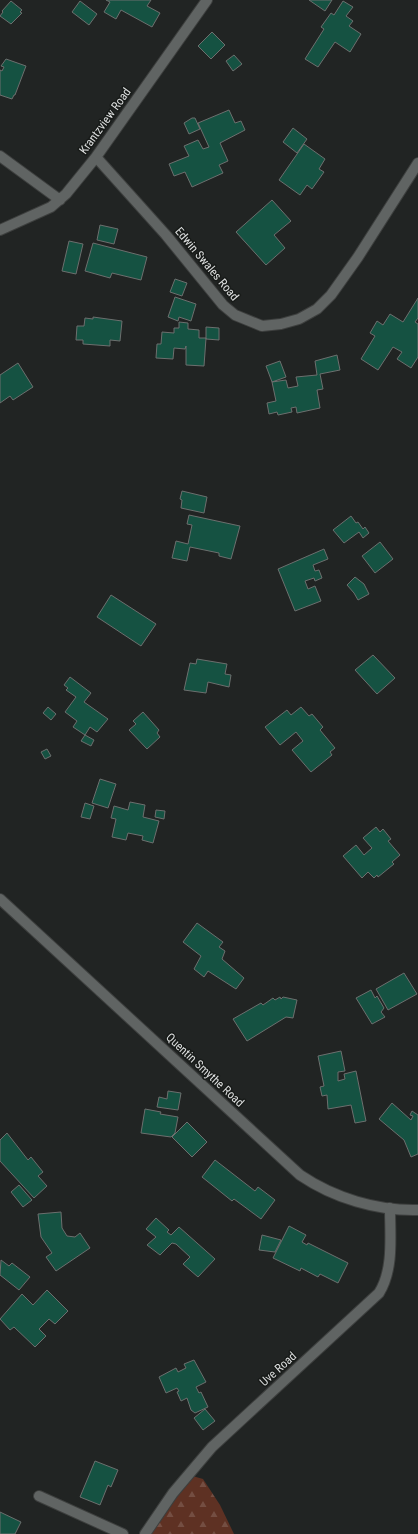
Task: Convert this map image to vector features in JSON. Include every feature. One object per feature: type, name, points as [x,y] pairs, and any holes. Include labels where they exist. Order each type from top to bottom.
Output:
[{"type":"street","name":"Krantzview Road","points":[[0,230],[51,207],[60,200],[96,156],[207,0]]},
{"type":"street","points":[[0,156],[60,200]]},
{"type":"street","name":"Edwin Swales Road","points":[[96,156],[166,235],[223,305],[235,316],[262,326],[281,324],[299,319],[317,309],[331,295],[358,257],[418,163]]},
{"type":"street","name":"Quentin Smythe Road","points":[[0,899],[292,1168],[329,1192],[350,1200],[390,1208],[418,1210]]},
{"type":"street","name":"Uve Road","points":[[145,1534],[173,1493],[212,1447],[379,1293],[385,1281],[389,1263],[390,1208]]},
{"type":"street","points":[[39,1496],[123,1534]]},
{"type":"green space","points":[[189,1475],[203,1479],[220,1505],[234,1534],[148,1534]]},
{"type":"building","points":[[106,0],[151,0],[147,6],[160,13],[152,27],[121,10],[116,19],[104,12],[110,2]]},
{"type":"building","points":[[309,0],[332,0],[325,11]]},
{"type":"building","points":[[11,1],[22,10],[20,12],[22,13],[11,24],[0,16],[3,12],[2,11]]},
{"type":"building","points":[[80,1],[97,14],[89,25],[72,12]]},
{"type":"building","points":[[343,1],[353,7],[346,16],[353,21],[349,26],[361,34],[350,52],[335,42],[318,67],[305,59],[324,29],[321,27],[331,13],[334,15]]},
{"type":"building","points":[[212,32],[225,45],[211,59],[198,46]]},
{"type":"building","points":[[234,55],[242,64],[233,71],[226,61]]},
{"type":"building","points":[[6,59],[26,66],[12,99],[0,95],[0,70],[2,71],[4,67],[1,66]]},
{"type":"building","points":[[229,110],[235,123],[241,121],[245,130],[220,143],[228,161],[219,165],[223,173],[192,187],[185,172],[174,176],[169,164],[189,156],[184,146],[198,140],[203,149],[209,147],[198,123]]},
{"type":"building","points":[[192,118],[195,118],[200,129],[189,134],[184,123]]},
{"type":"building","points":[[293,128],[307,139],[297,153],[283,142]]},
{"type":"building","points":[[304,144],[325,159],[319,169],[324,172],[312,189],[307,185],[300,195],[279,180]]},
{"type":"building","points":[[272,200],[291,221],[274,235],[285,248],[266,265],[236,232]]},
{"type":"building","points":[[100,225],[118,229],[114,244],[97,240]]},
{"type":"building","points":[[69,241],[83,244],[76,274],[62,271]]},
{"type":"building","points":[[93,243],[147,257],[141,280],[112,273],[110,278],[85,271]]},
{"type":"building","points":[[175,279],[187,283],[182,296],[170,292]]},
{"type":"building","points":[[175,297],[196,304],[191,321],[179,317],[178,321],[168,317]]},
{"type":"building","points":[[418,298],[418,318],[415,322],[418,324],[418,357],[411,368],[397,359],[402,352],[393,347],[378,370],[361,359],[375,336],[370,333],[377,321],[383,325],[390,314],[403,322]]},
{"type":"building","points":[[93,317],[122,321],[120,341],[110,340],[110,346],[83,344],[83,340],[76,340],[77,326],[84,326],[85,318],[93,319]]},
{"type":"building","points":[[179,322],[188,323],[188,329],[199,330],[199,338],[206,338],[204,366],[186,365],[186,346],[185,349],[174,348],[173,359],[156,358],[157,344],[161,344],[162,332],[174,333],[174,328],[179,328]]},
{"type":"building","points":[[206,327],[219,328],[219,340],[206,339]]},
{"type":"building","points":[[337,355],[340,370],[320,374],[323,389],[317,390],[320,408],[297,413],[296,407],[291,408],[292,412],[278,415],[277,412],[269,414],[267,403],[276,401],[272,382],[286,380],[288,388],[298,386],[296,377],[317,375],[315,361]]},
{"type":"building","points":[[280,361],[286,377],[272,382],[266,366]]},
{"type":"building","points":[[18,363],[33,387],[13,400],[10,396],[0,403],[0,375]]},
{"type":"building","points":[[182,491],[207,497],[204,513],[181,508],[182,500],[180,499]]},
{"type":"building","points":[[189,515],[240,526],[231,559],[219,556],[219,553],[190,547],[187,561],[172,558],[176,541],[188,544],[192,525],[187,524]]},
{"type":"building","points":[[351,516],[356,523],[358,522],[363,529],[365,527],[369,533],[363,538],[359,532],[344,543],[333,530]]},
{"type":"building","points":[[380,542],[393,559],[375,573],[362,556]]},
{"type":"building","points":[[324,549],[328,559],[313,565],[315,571],[319,570],[322,578],[315,581],[314,578],[305,581],[308,589],[315,586],[321,601],[295,611],[278,569]]},
{"type":"building","points":[[355,577],[364,584],[369,594],[358,600],[347,585]]},
{"type":"building","points":[[111,595],[156,624],[141,646],[97,617]]},
{"type":"building","points":[[373,655],[395,678],[377,694],[355,670]]},
{"type":"building","points":[[197,659],[227,664],[225,674],[231,675],[229,687],[208,682],[206,693],[184,690],[190,663],[196,664]]},
{"type":"building","points":[[70,677],[91,693],[84,702],[108,719],[97,732],[90,727],[85,735],[73,727],[77,721],[65,712],[76,697],[66,690],[68,688],[64,685]]},
{"type":"building","points":[[48,707],[56,714],[51,720],[43,713]]},
{"type":"building","points":[[301,707],[309,716],[312,714],[323,727],[320,730],[335,748],[330,752],[332,755],[311,772],[292,750],[303,741],[296,732],[280,745],[265,727],[287,710],[291,715]]},
{"type":"building","points":[[143,712],[159,730],[157,733],[160,737],[147,749],[129,730],[136,724],[133,721]]},
{"type":"building","points":[[85,735],[94,740],[91,746],[81,741]]},
{"type":"building","points":[[47,749],[51,756],[45,759],[41,752]]},
{"type":"building","points":[[100,779],[116,784],[108,808],[92,803]]},
{"type":"building","points":[[130,802],[145,805],[143,817],[159,821],[153,843],[142,840],[143,836],[128,833],[126,840],[112,837],[116,819],[111,818],[114,806],[128,810]]},
{"type":"building","points":[[85,803],[94,806],[90,819],[81,817]]},
{"type":"building","points":[[156,810],[165,811],[164,819],[155,817]]},
{"type":"building","points":[[376,827],[380,832],[383,829],[391,839],[388,841],[400,855],[392,862],[394,864],[378,877],[377,875],[374,878],[368,872],[362,878],[343,856],[356,845],[364,855],[372,848],[363,838]]},
{"type":"building","points":[[197,923],[223,942],[219,947],[225,951],[222,959],[244,978],[236,989],[208,971],[204,977],[194,969],[201,956],[183,942]]},
{"type":"building","points":[[404,973],[417,994],[388,1010],[376,989]]},
{"type":"building","points":[[371,990],[375,998],[377,996],[384,1008],[381,1012],[385,1017],[372,1024],[356,998]]},
{"type":"building","points":[[280,997],[281,999],[283,997],[297,1000],[293,1018],[286,1017],[247,1041],[233,1019],[261,1003],[263,1005],[273,998],[275,1000]]},
{"type":"building","points":[[341,1051],[345,1071],[338,1072],[338,1081],[345,1079],[344,1074],[356,1071],[366,1121],[355,1123],[351,1105],[328,1109],[327,1095],[322,1096],[320,1087],[324,1086],[318,1056]]},
{"type":"building","points":[[168,1091],[181,1093],[178,1110],[157,1107],[159,1097],[167,1099]]},
{"type":"building","points":[[392,1103],[411,1120],[413,1116],[410,1115],[412,1111],[418,1115],[418,1154],[411,1157],[404,1140],[379,1119]]},
{"type":"building","points":[[145,1109],[161,1112],[160,1114],[178,1117],[175,1133],[171,1137],[141,1133]]},
{"type":"building","points":[[187,1122],[207,1142],[192,1157],[172,1137]]},
{"type":"building","points":[[7,1133],[28,1160],[31,1157],[43,1172],[38,1176],[47,1186],[34,1198],[0,1161],[0,1140]]},
{"type":"building","points":[[215,1160],[255,1191],[258,1187],[275,1200],[261,1219],[234,1199],[232,1201],[202,1177]]},
{"type":"building","points":[[19,1185],[32,1200],[23,1207],[11,1192]]},
{"type":"building","points":[[61,1212],[62,1228],[67,1236],[75,1237],[80,1233],[90,1248],[56,1271],[46,1257],[52,1253],[41,1237],[38,1214]]},
{"type":"building","points":[[156,1218],[169,1230],[167,1232],[171,1235],[179,1227],[215,1259],[198,1277],[183,1264],[190,1257],[176,1244],[172,1243],[160,1255],[147,1245],[156,1237],[146,1229]]},
{"type":"building","points":[[289,1226],[306,1235],[302,1242],[307,1245],[308,1243],[348,1263],[338,1283],[320,1274],[318,1277],[301,1268],[300,1271],[273,1258]]},
{"type":"building","points":[[262,1235],[281,1240],[275,1252],[259,1250]]},
{"type":"building","points":[[1,1260],[9,1266],[12,1263],[30,1277],[19,1290],[0,1275]]},
{"type":"building","points":[[47,1290],[68,1311],[55,1324],[49,1319],[39,1329],[46,1336],[35,1347],[14,1327],[10,1330],[0,1319],[22,1294],[33,1305]]},
{"type":"building","points":[[194,1360],[206,1382],[196,1387],[199,1393],[201,1392],[208,1407],[195,1413],[191,1410],[187,1398],[181,1401],[177,1388],[166,1393],[159,1377],[176,1368],[178,1372],[186,1368],[184,1364]]},
{"type":"building","points":[[205,1409],[215,1421],[203,1430],[194,1418]]},
{"type":"building","points":[[95,1461],[118,1470],[111,1487],[108,1485],[100,1505],[80,1497]]},
{"type":"building","points":[[0,1512],[21,1522],[15,1534],[0,1534]]}]
